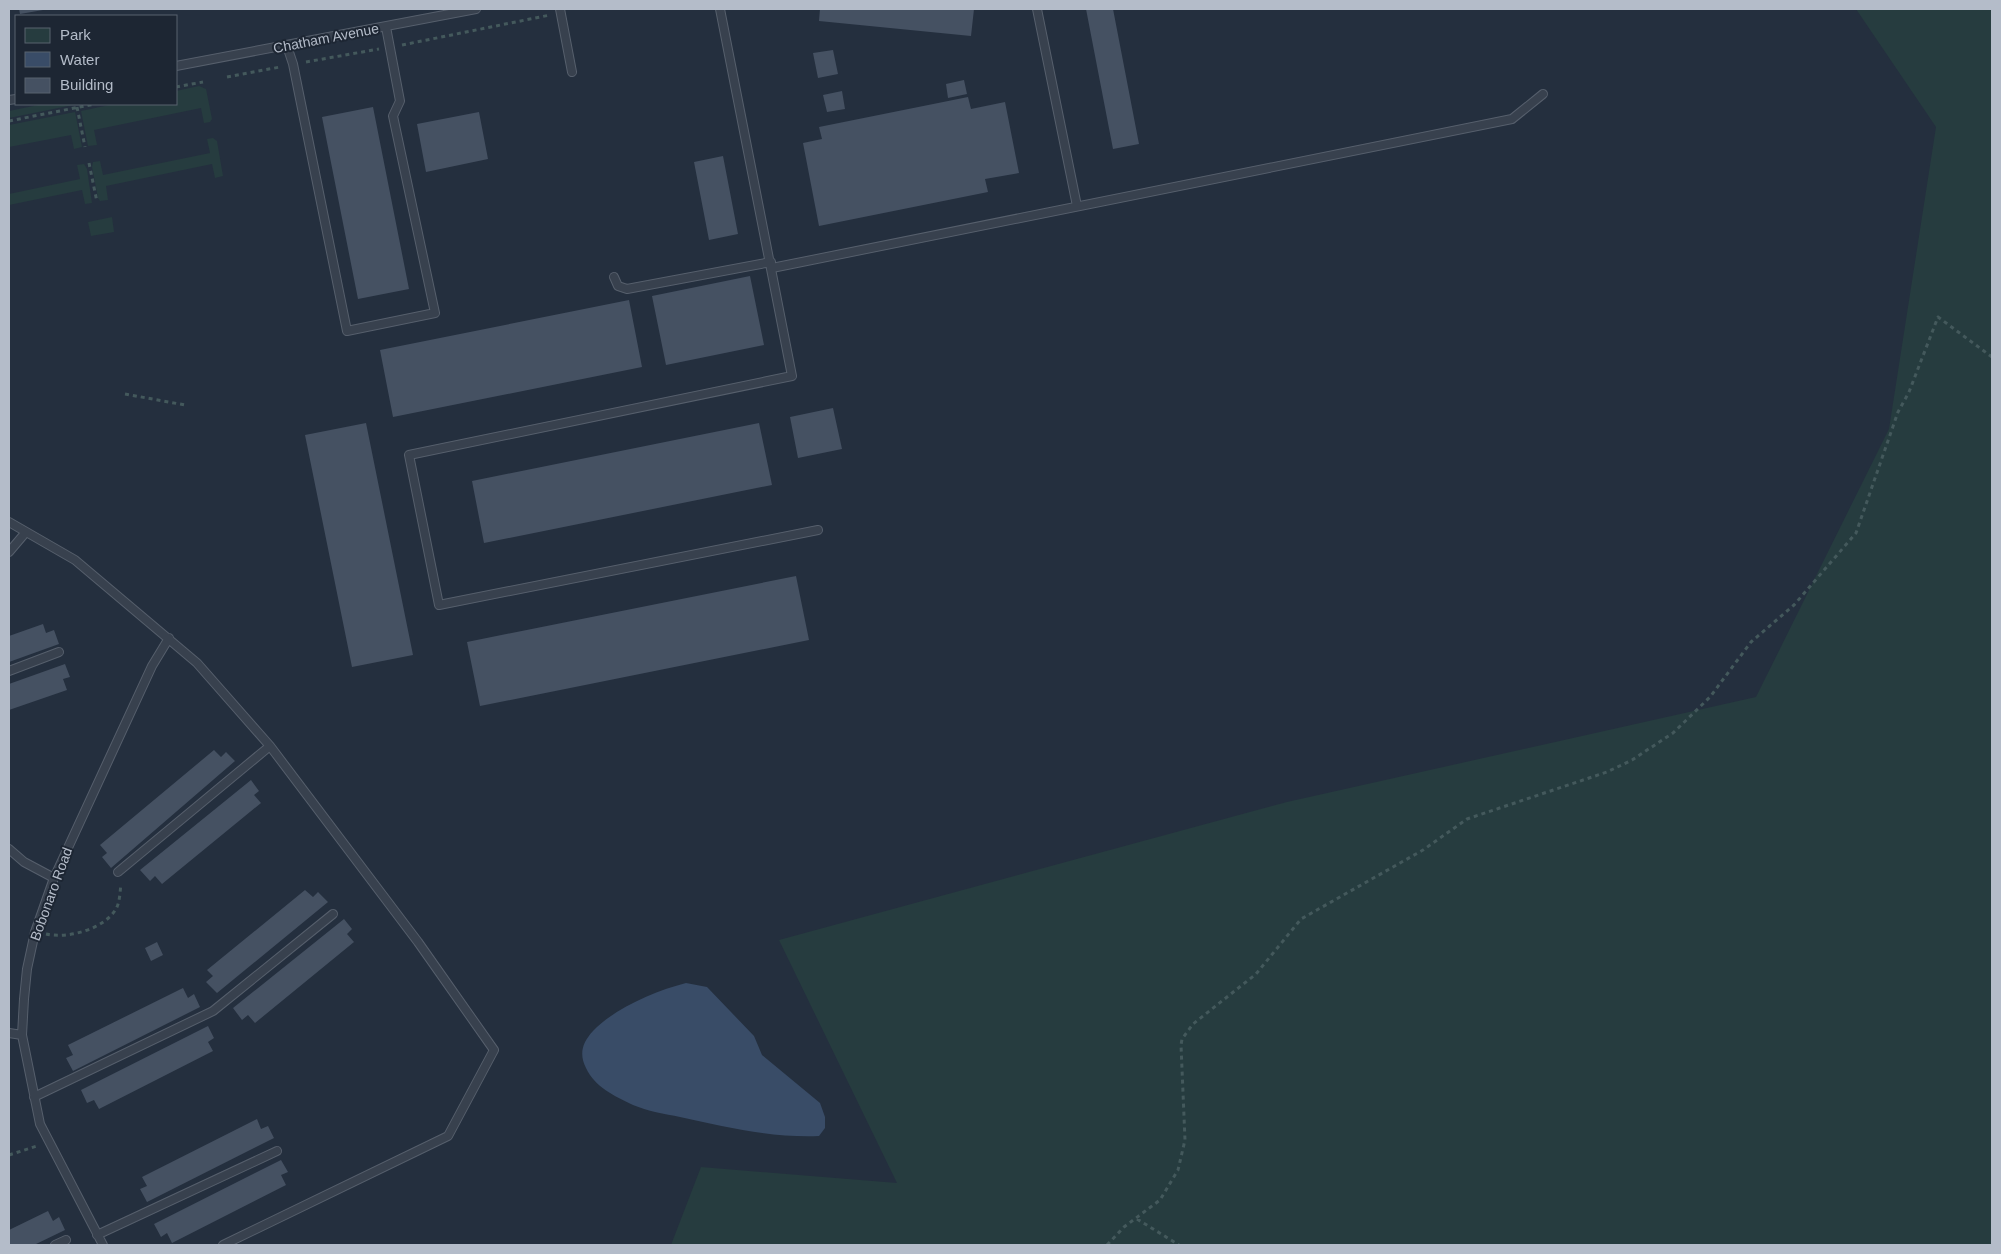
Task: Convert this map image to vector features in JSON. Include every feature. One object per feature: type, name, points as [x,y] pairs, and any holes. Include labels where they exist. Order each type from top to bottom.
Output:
[{"type":"lane","name":"Chatham Avenue","points":[[178,66],[476,9]]},
{"type":"lane","points":[[560,9],[572,72]]},
{"type":"lane","points":[[720,9],[792,376],[409,455],[439,605],[818,530]]},
{"type":"lane","points":[[1037,9],[1077,206]]},
{"type":"lane","points":[[287,46],[347,331],[435,314],[393,116],[400,101],[386,27]]},
{"type":"lane","points":[[614,277],[618,286],[627,289],[771,265],[1077,206],[1512,119],[1543,94]]},
{"type":"lane","points":[[9,522],[75,560],[170,638],[197,663],[270,746],[418,942],[494,1050],[448,1136],[222,1245]]},
{"type":"lane","points":[[9,552],[26,532]]},
{"type":"lane","name":"Bobonaro Road","points":[[103,1245],[40,1124],[22,1034],[27,969],[35,932],[54,878],[152,666],[170,638]]},
{"type":"lane","points":[[9,671],[59,652]]},
{"type":"lane","points":[[118,872],[270,746]]},
{"type":"lane","points":[[9,848],[24,862],[54,878]]},
{"type":"lane","points":[[34,1098],[213,1011],[333,914]]},
{"type":"lane","points":[[9,1033],[22,1034]]},
{"type":"lane","points":[[97,1235],[277,1151]]},
{"type":"lane","points":[[55,1245],[66,1240]]},
{"type":"path","points":[[178,87],[203,82]]},
{"type":"path","points":[[9,121],[90,105]]},
{"type":"path","points":[[77,108],[85,147]]},
{"type":"path","points":[[89,163],[97,202]]},
{"type":"path","points":[[1107,1245],[1114,1236],[1160,1200],[1178,1170],[1185,1140],[1180,1045],[1193,1024],[1256,974],[1302,919],[1423,850],[1467,819],[1607,772],[1632,760],[1673,734],[1710,697],[1751,642],[1794,604],[1856,533],[1898,412],[1909,392],[1938,317],[1992,357]]},
{"type":"path","points":[[125,394],[185,405]]},
{"type":"path","points":[[9,1154],[48,1142]]},
{"type":"path","points":[[1137,1219],[1179,1245]]},
{"type":"green space","points":[[1856,9],[1992,9],[1992,1245],[671,1245],[701,1167],[897,1183],[779,940],[1287,802],[1756,697],[1889,429],[1936,127]]},
{"type":"green space","points":[[199,86],[206,89],[212,119],[210,122],[204,123],[201,108],[94,130],[97,145],[88,146],[81,111],[109,105],[178,105],[178,91]]},
{"type":"green space","points":[[38,105],[73,105],[9,118],[9,111]]},
{"type":"green space","points":[[75,112],[82,147],[74,149],[71,135],[9,147],[9,125]]},
{"type":"green space","points":[[213,138],[217,141],[223,176],[215,178],[212,164],[106,186],[108,200],[100,201],[98,198],[92,167],[93,162],[100,161],[103,175],[210,153],[207,139]]},
{"type":"green space","points":[[84,164],[87,169],[92,203],[85,204],[82,190],[9,205],[9,194],[80,179],[77,165]]},
{"type":"green space","points":[[112,217],[114,232],[91,236],[88,222]]},
{"type":"water","points":[[686,983],[707,987],[754,1036],[762,1055],[820,1103],[825,1117],[825,1128],[819,1136],[749,1131],[650,1111],[619,1098],[594,1081],[586,1068],[582,1053],[586,1040],[593,1031],[612,1015],[636,1001]]},
{"type":"building","points":[[19,9],[43,9],[43,10],[20,14]]},
{"type":"building","points":[[820,9],[974,9],[971,36],[819,21]]},
{"type":"building","points":[[1086,9],[1113,9],[1139,144],[1113,149]]},
{"type":"building","points":[[833,50],[838,74],[818,78],[813,53]]},
{"type":"building","points":[[964,80],[967,94],[948,98],[946,84]]},
{"type":"building","points":[[842,91],[845,109],[827,112],[823,95]]},
{"type":"building","points":[[968,97],[971,109],[1005,102],[1019,173],[985,179],[988,192],[819,226],[803,143],[822,139],[819,127]]},
{"type":"building","points":[[373,107],[409,289],[358,299],[322,117]]},
{"type":"building","points":[[479,112],[488,159],[426,172],[417,124]]},
{"type":"building","points":[[723,156],[738,234],[709,240],[694,162]]},
{"type":"building","points":[[750,276],[764,345],[666,365],[652,296]]},
{"type":"building","points":[[629,300],[642,367],[393,417],[380,350]]},
{"type":"building","points":[[833,408],[842,449],[798,458],[790,417]]},
{"type":"building","points":[[366,423],[413,655],[352,667],[305,435]]},
{"type":"building","points":[[759,423],[772,485],[484,543],[472,481]]},
{"type":"building","points":[[796,576],[809,640],[480,706],[467,642]]},
{"type":"building","points":[[43,624],[46,633],[54,630],[59,644],[9,662],[9,636]]},
{"type":"building","points":[[65,664],[70,677],[63,679],[67,690],[9,710],[9,684]]},
{"type":"building","points":[[214,750],[221,757],[226,752],[235,761],[111,868],[102,857],[107,853],[100,845]]},
{"type":"building","points":[[251,780],[259,791],[254,795],[261,803],[162,884],[155,876],[150,881],[140,870]]},
{"type":"building","points":[[305,890],[313,897],[318,892],[328,902],[217,993],[206,982],[213,976],[207,970]]},
{"type":"building","points":[[344,919],[352,929],[347,934],[354,942],[255,1023],[248,1015],[242,1020],[233,1008]]},
{"type":"building","points":[[157,942],[163,955],[151,961],[145,948]]},
{"type":"building","points":[[183,988],[188,998],[194,994],[200,1007],[73,1071],[66,1058],[73,1055],[68,1045]]},
{"type":"building","points":[[208,1026],[214,1038],[208,1042],[213,1051],[99,1109],[94,1100],[87,1103],[81,1090]]},
{"type":"building","points":[[257,1119],[261,1129],[268,1126],[274,1138],[147,1202],[140,1189],[147,1186],[142,1177]]},
{"type":"building","points":[[281,1160],[288,1172],[281,1175],[286,1185],[172,1243],[167,1233],[161,1237],[154,1224]]},
{"type":"building","points":[[48,1211],[53,1221],[59,1217],[65,1230],[34,1245],[9,1245],[9,1230]]}]
